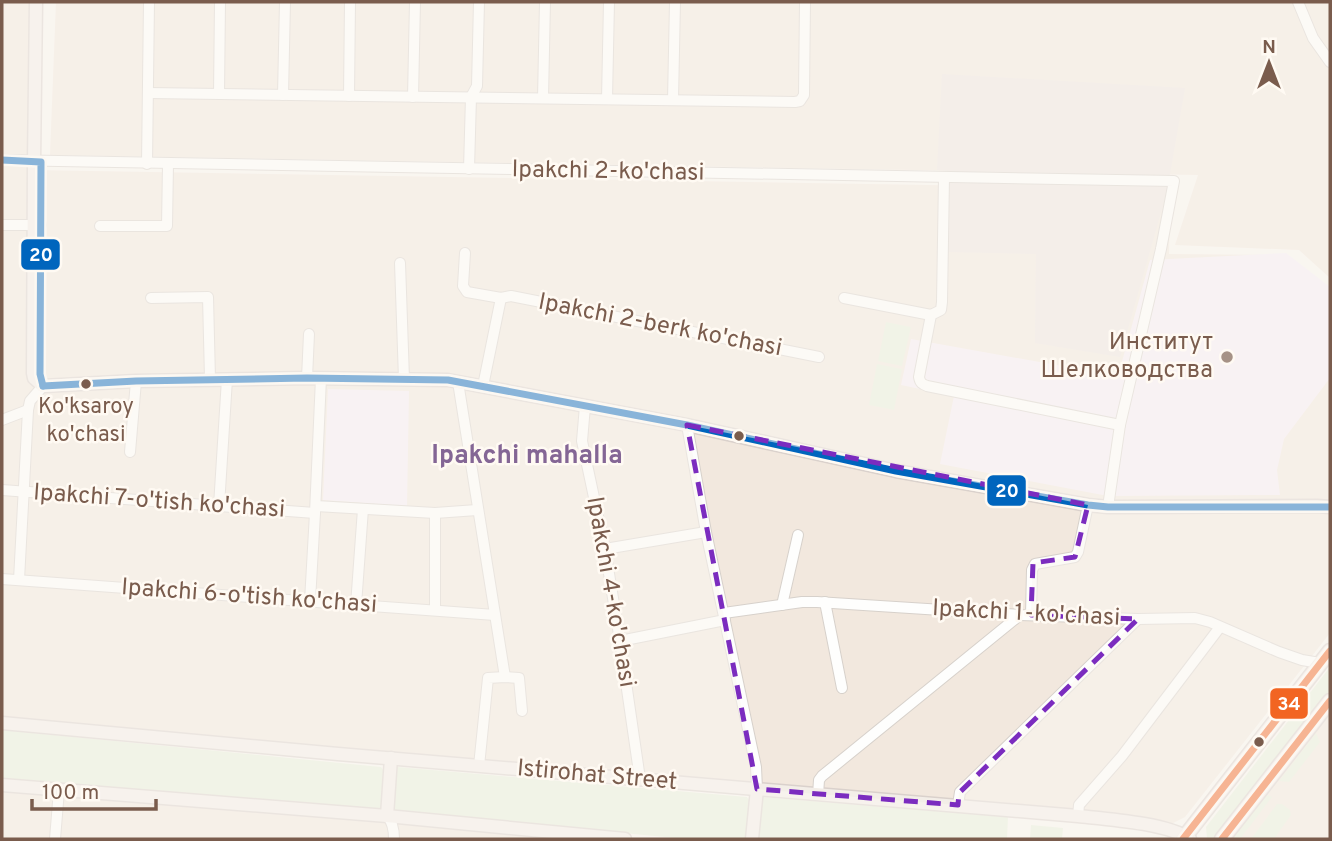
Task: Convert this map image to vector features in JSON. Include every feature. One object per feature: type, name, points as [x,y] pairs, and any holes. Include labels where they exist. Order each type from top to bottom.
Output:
[{"type":"highway","points":[[1186,838],[1330,650]]},
{"type":"highway","points":[[1222,839],[1330,701]]},
{"type":"main road","points":[[36,2],[37,225],[40,374],[43,386],[210,379],[448,380],[687,425],[896,471],[1088,505],[1330,507]]},
{"type":"main road","points":[[37,162],[44,2]]},
{"type":"main road","name":"Istirohat Street","points":[[2,723],[1078,816],[1130,822],[1169,830],[1186,838]]},
{"type":"main road","points":[[387,816],[391,758]]},
{"type":"main road","points":[[2,785],[387,816],[625,839]]},
{"type":"main road","points":[[752,839],[757,789]]},
{"type":"street","points":[[147,164],[149,2]]},
{"type":"street","points":[[219,94],[220,2]]},
{"type":"street","points":[[283,95],[285,2]]},
{"type":"street","points":[[349,96],[350,2]]},
{"type":"street","points":[[413,97],[415,2]]},
{"type":"street","points":[[469,169],[471,97],[477,86],[479,2]]},
{"type":"street","points":[[543,98],[545,2]]},
{"type":"street","points":[[607,99],[609,2]]},
{"type":"street","points":[[673,100],[675,2]]},
{"type":"street","points":[[148,93],[800,101],[804,95],[806,2]]},
{"type":"street","points":[[1298,2],[1313,38],[1330,62]]},
{"type":"street","name":"Ipakchi 2-ko'chasi","points":[[2,160],[1174,181],[1120,425]]},
{"type":"street","points":[[100,226],[167,226],[168,164]]},
{"type":"street","points":[[844,298],[931,315],[941,310],[944,177]]},
{"type":"street","points":[[2,225],[37,225]]},
{"type":"street","name":"Ipakchi 2-berk ko'chasi","points":[[465,253],[464,289],[467,292],[501,298],[511,296],[819,358]]},
{"type":"street","points":[[400,263],[404,379]]},
{"type":"street","points":[[151,298],[208,297],[210,379]]},
{"type":"street","points":[[483,386],[501,298]]},
{"type":"street","points":[[931,315],[919,377],[922,384],[1120,425],[1109,500]]},
{"type":"street","points":[[307,378],[309,334]]},
{"type":"street","points":[[310,601],[321,378]]},
{"type":"street","points":[[219,506],[227,379]]},
{"type":"street","points":[[130,452],[136,381]]},
{"type":"street","points":[[458,382],[505,677]]},
{"type":"street","points":[[19,580],[28,410],[30,401],[43,386]]},
{"type":"street","name":"Ipakchi 4-ko'chasi","points":[[585,406],[582,441],[605,549],[640,779]]},
{"type":"street","points":[[2,420],[28,410]]},
{"type":"street","points":[[687,425],[706,532],[756,767],[757,789]]},
{"type":"street","name":"Ipakchi 7-o'tish ko'chasi","points":[[2,490],[219,506],[435,513],[477,510]]},
{"type":"street","points":[[1031,615],[1032,570],[1035,564],[1075,557],[1088,505]]},
{"type":"street","points":[[356,605],[363,509]]},
{"type":"street","points":[[435,513],[435,610]]},
{"type":"street","points":[[605,549],[706,532]]},
{"type":"street","points":[[782,605],[798,535]]},
{"type":"street","name":"Ipakchi 6-o'tish ko'chasi","points":[[2,579],[495,615]]},
{"type":"street","name":"Ipakchi 1-ko'chasi","points":[[620,641],[724,616],[802,602],[825,602],[1020,615],[1195,618],[1279,652],[1320,663]]},
{"type":"street","points":[[825,602],[842,688]]},
{"type":"street","points":[[818,794],[822,776],[1020,615]]},
{"type":"street","points":[[958,805],[960,792],[1138,619]]},
{"type":"street","points":[[1078,816],[1079,805],[1122,756],[1220,626]]},
{"type":"street","points":[[479,766],[488,678],[519,678],[522,711]]},
{"type":"street","points":[[55,839],[59,790]]},
{"type":"street","points":[[387,816],[393,828],[394,839]]},
{"type":"highlighted area","points":[[687,425],[1088,505],[1075,557],[1033,563],[1031,615],[1138,619],[959,793],[958,805],[757,789]]},
{"type":"shaded area","points":[[2,2],[32,2],[31,170],[1170,189],[1169,254],[1286,255],[1330,292],[1330,633],[1185,817],[1171,824],[1119,815],[2,718]]},
{"type":"shaded area","points":[[56,2],[1330,2],[1330,278],[1299,250],[1175,245],[1198,175],[50,155]]},
{"type":"shaded area","points":[[942,74],[1185,88],[1167,191],[1120,357],[1035,343],[1036,254],[948,252],[949,171],[937,170]]},
{"type":"shaded area","name":"Институт Шелководства","points":[[1286,253],[1330,287],[1330,378],[1284,439],[1277,470],[1280,495],[1108,496],[940,464],[954,396],[901,385],[911,339],[1118,376],[1150,260]]},
{"type":"shaded area","points":[[328,389],[409,391],[407,506],[323,500]]},
{"type":"shaded area","points":[[1330,701],[1330,839],[1222,839]]},
{"type":"shaded area","points":[[2,785],[625,839],[2,839]]},
{"type":"green space","points":[[886,322],[911,327],[902,366],[878,361]]},
{"type":"green space","points":[[877,364],[902,369],[894,410],[869,405]]},
{"type":"green space","points":[[1330,667],[1330,690],[1215,839],[1207,839],[1206,827]]},
{"type":"green space","points":[[2,730],[381,767],[384,771],[382,807],[380,810],[2,779]]},
{"type":"green space","points":[[1316,733],[1320,742],[1289,782],[1279,781]]},
{"type":"green space","points":[[398,767],[747,797],[751,803],[748,839],[685,839],[396,811],[393,809],[395,769]]},
{"type":"green space","points":[[1267,795],[1272,797],[1240,839],[1232,839]]},
{"type":"green space","points":[[761,797],[1008,817],[1007,839],[754,839]]},
{"type":"green space","points":[[1277,804],[1290,810],[1291,815],[1274,839],[1251,839]]},
{"type":"green space","points":[[1031,825],[1063,828],[1062,839],[1030,839]]},
{"type":"transit line","name":"20","points":[[2,160],[41,162],[40,374],[43,386]]},
{"type":"transit line","name":"20","points":[[43,386],[136,381],[307,378],[448,380],[687,425],[896,471],[1088,505],[1330,507]]},
{"type":"transit line","name":"34","points":[[1183,839],[1330,651]]},
{"type":"transit line","name":"34","points":[[1222,839],[1330,701]]},
{"type":"place","name":"Институт Шелководства","points":[[1227,357]]},
{"type":"place","name":"Ko'ksaroy ko'chasi","points":[[86,384]]},
{"type":"district","name":"Ipakchi mahalla","points":[[527,456]]}]
